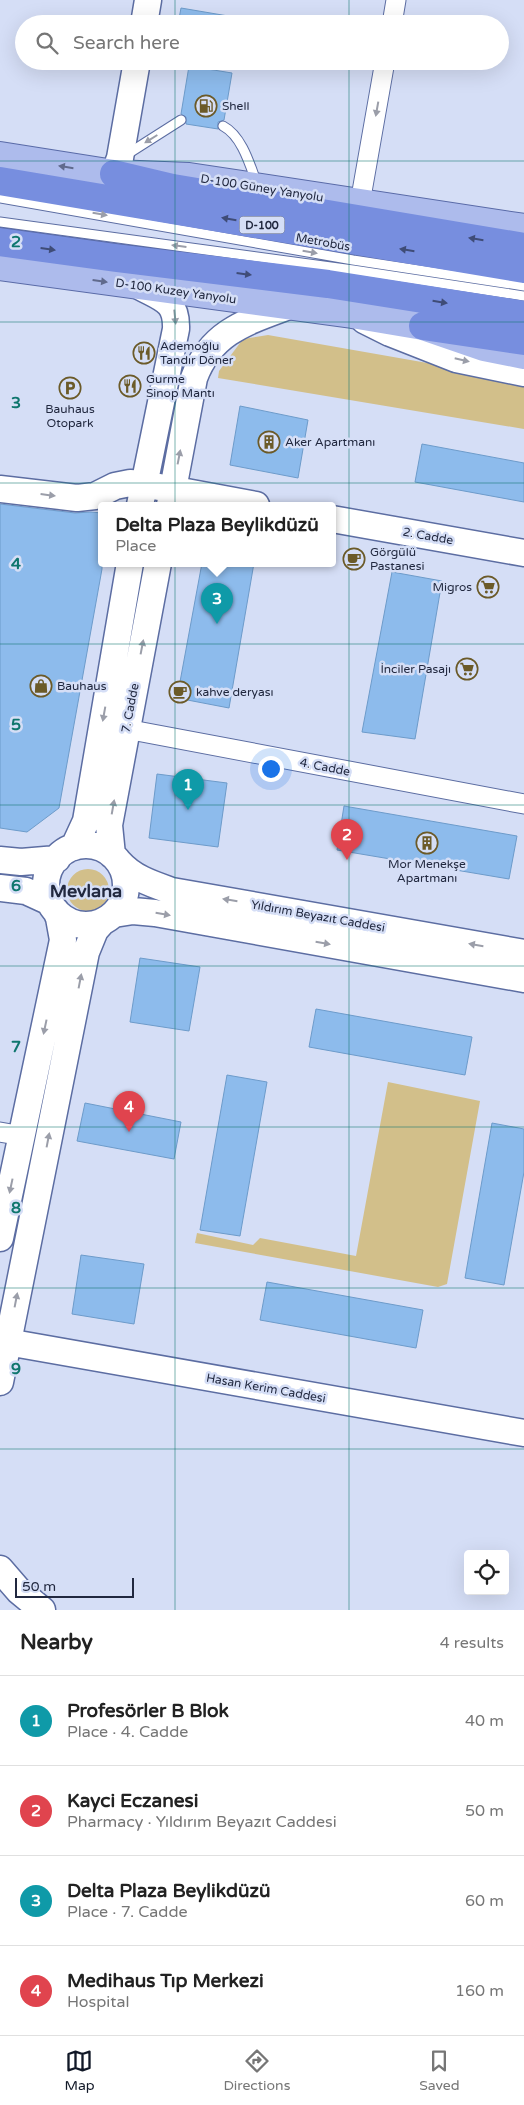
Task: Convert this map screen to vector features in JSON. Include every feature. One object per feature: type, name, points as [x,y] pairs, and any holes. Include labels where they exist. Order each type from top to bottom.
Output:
[{"type":"highway","points":[[117,166],[173,188],[524,247]]},
{"type":"highway","name":"D-100","points":[[0,181],[524,269]]},
{"type":"highway","points":[[0,242],[328,284],[524,315]]},
{"type":"highway","points":[[423,326],[524,340]]},
{"type":"main road","points":[[146,15],[148,0]]},
{"type":"main road","points":[[117,166],[135,70]]},
{"type":"main road","name":"D-100 Güney Yanyolu","points":[[0,156],[117,166],[524,228]]},
{"type":"main road","name":"D-100 Kuzey Yanyolu","points":[[0,266],[142,287],[352,314],[423,326]]},
{"type":"main road","points":[[142,287],[166,300],[174,308],[176,318],[176,329],[142,494]]},
{"type":"main road","points":[[171,498],[194,378],[200,361],[216,342],[228,332],[289,306]]},
{"type":"main road","points":[[352,314],[390,333],[456,359],[524,373]]},
{"type":"main road","points":[[423,326],[484,347],[524,355]]},
{"type":"main road","points":[[0,489],[77,498],[95,496],[122,485],[142,494],[220,502]]},
{"type":"main road","name":"2. Cadde","points":[[336,520],[524,554]]},
{"type":"main road","name":"7. Cadde","points":[[65,853],[86,820],[129,567]]},
{"type":"main road","name":"7. Cadde","points":[[115,859],[109,825],[157,567]]},
{"type":"main road","points":[[0,860],[21,862],[94,847],[115,859],[124,872],[126,883],[125,894],[109,918],[95,930],[86,952],[0,1382]]},
{"type":"main road","points":[[0,1238],[11,1134],[63,940],[59,918],[47,890],[47,879],[50,868],[65,853]]},
{"type":"main road","name":"Yıldırım Beyazıt Caddesi","points":[[115,859],[127,872],[172,891],[524,953]]},
{"type":"main road","points":[[0,888],[26,891],[53,907],[65,920],[77,924],[90,925],[109,918]]},
{"type":"main road","name":"Yıldırım Beyazıt Caddesi","points":[[109,918],[133,911],[155,913],[524,979]]},
{"type":"main road","name":"Hasan Kerim Caddesi","points":[[7,1342],[524,1433]]},
{"type":"main road","points":[[0,1569],[19,1591],[42,1610]]},
{"type":"street","points":[[394,15],[396,0]]},
{"type":"street","points":[[360,203],[383,70]]},
{"type":"street","name":"4. Cadde","points":[[126,729],[524,804]]},
{"type":"lane","points":[[117,166],[180,120]]},
{"type":"lane","points":[[224,126],[232,130],[249,163],[258,187]]},
{"type":"lane","name":"Metrobüs","points":[[0,198],[353,260],[524,286]]},
{"type":"lane","name":"Metrobüs","points":[[0,222],[353,270],[524,296]]},
{"type":"shaded area","points":[[268,335],[524,380],[524,429],[218,378],[219,371],[243,339]]},
{"type":"shaded area","points":[[88,869],[103,875],[109,890],[103,905],[88,911],[73,905],[67,890],[73,875]]},
{"type":"shaded area","points":[[388,1082],[480,1101],[447,1284],[438,1287],[195,1243],[197,1233],[253,1245],[260,1238],[356,1256]]},
{"type":"building","points":[[181,8],[222,15],[180,15]]},
{"type":"building","points":[[188,70],[214,70],[232,73],[224,120],[218,122],[218,129],[186,124],[186,117],[181,114]]},
{"type":"building","name":"Aker Apartmanı","points":[[240,406],[308,420],[298,478],[230,465]]},
{"type":"building","points":[[422,444],[524,463],[524,502],[415,482]]},
{"type":"building","name":"Bauhaus","points":[[0,504],[75,513],[98,513],[98,567],[102,567],[102,569],[59,808],[27,832],[0,828]]},
{"type":"building","points":[[201,567],[253,567],[229,708],[177,698]]},
{"type":"building","points":[[392,572],[442,581],[415,739],[362,732]]},
{"type":"building","points":[[157,774],[227,783],[218,847],[149,838]]},
{"type":"building","name":"Mor Menekşe Apartmanı","points":[[344,806],[517,836],[509,879],[337,850]]},
{"type":"building","points":[[140,958],[200,967],[189,1031],[130,1022]]},
{"type":"building","points":[[316,1009],[472,1037],[465,1075],[309,1047]]},
{"type":"building","points":[[227,1075],[267,1082],[240,1236],[200,1230]]},
{"type":"building","points":[[85,1103],[181,1122],[174,1159],[77,1141]]},
{"type":"building","points":[[492,1123],[524,1129],[524,1172],[504,1285],[465,1278]]},
{"type":"building","points":[[81,1255],[144,1264],[134,1324],[72,1314]]},
{"type":"building","points":[[267,1282],[423,1310],[416,1348],[260,1320]]},
{"type":"place","name":"Shell","points":[[206,106]]},
{"type":"place","name":"Ademoğlu Tandır Döner","points":[[144,353]]},
{"type":"place","name":"Gurme Sinop Mantı","points":[[130,386]]},
{"type":"place","name":"Bauhaus Otopark","points":[[70,388]]},
{"type":"place","name":"Aker Apartmanı","points":[[269,442]]},
{"type":"place","name":"Görgülü Pastanesi","points":[[354,559]]},
{"type":"place","name":"Migros","points":[[488,587]]},
{"type":"place","name":"Delta Plaza Beylikdüzü","points":[[217,624]]},
{"type":"place","name":"İnciler Pasajı","points":[[467,669]]},
{"type":"place","name":"Bauhaus","points":[[41,686]]},
{"type":"place","name":"kahve deryası","points":[[180,692]]},
{"type":"place","name":"Profesörler B Blok","points":[[188,810]]},
{"type":"place","name":"Mor Menekşe Apartmanı","points":[[427,843]]},
{"type":"place","name":"Kayci Eczanesi","points":[[347,860]]},
{"type":"place","name":"Medihaus Tıp Merkezi","points":[[129,1132]]},
{"type":"district","name":"Mevlana","points":[[86,891]]}]
